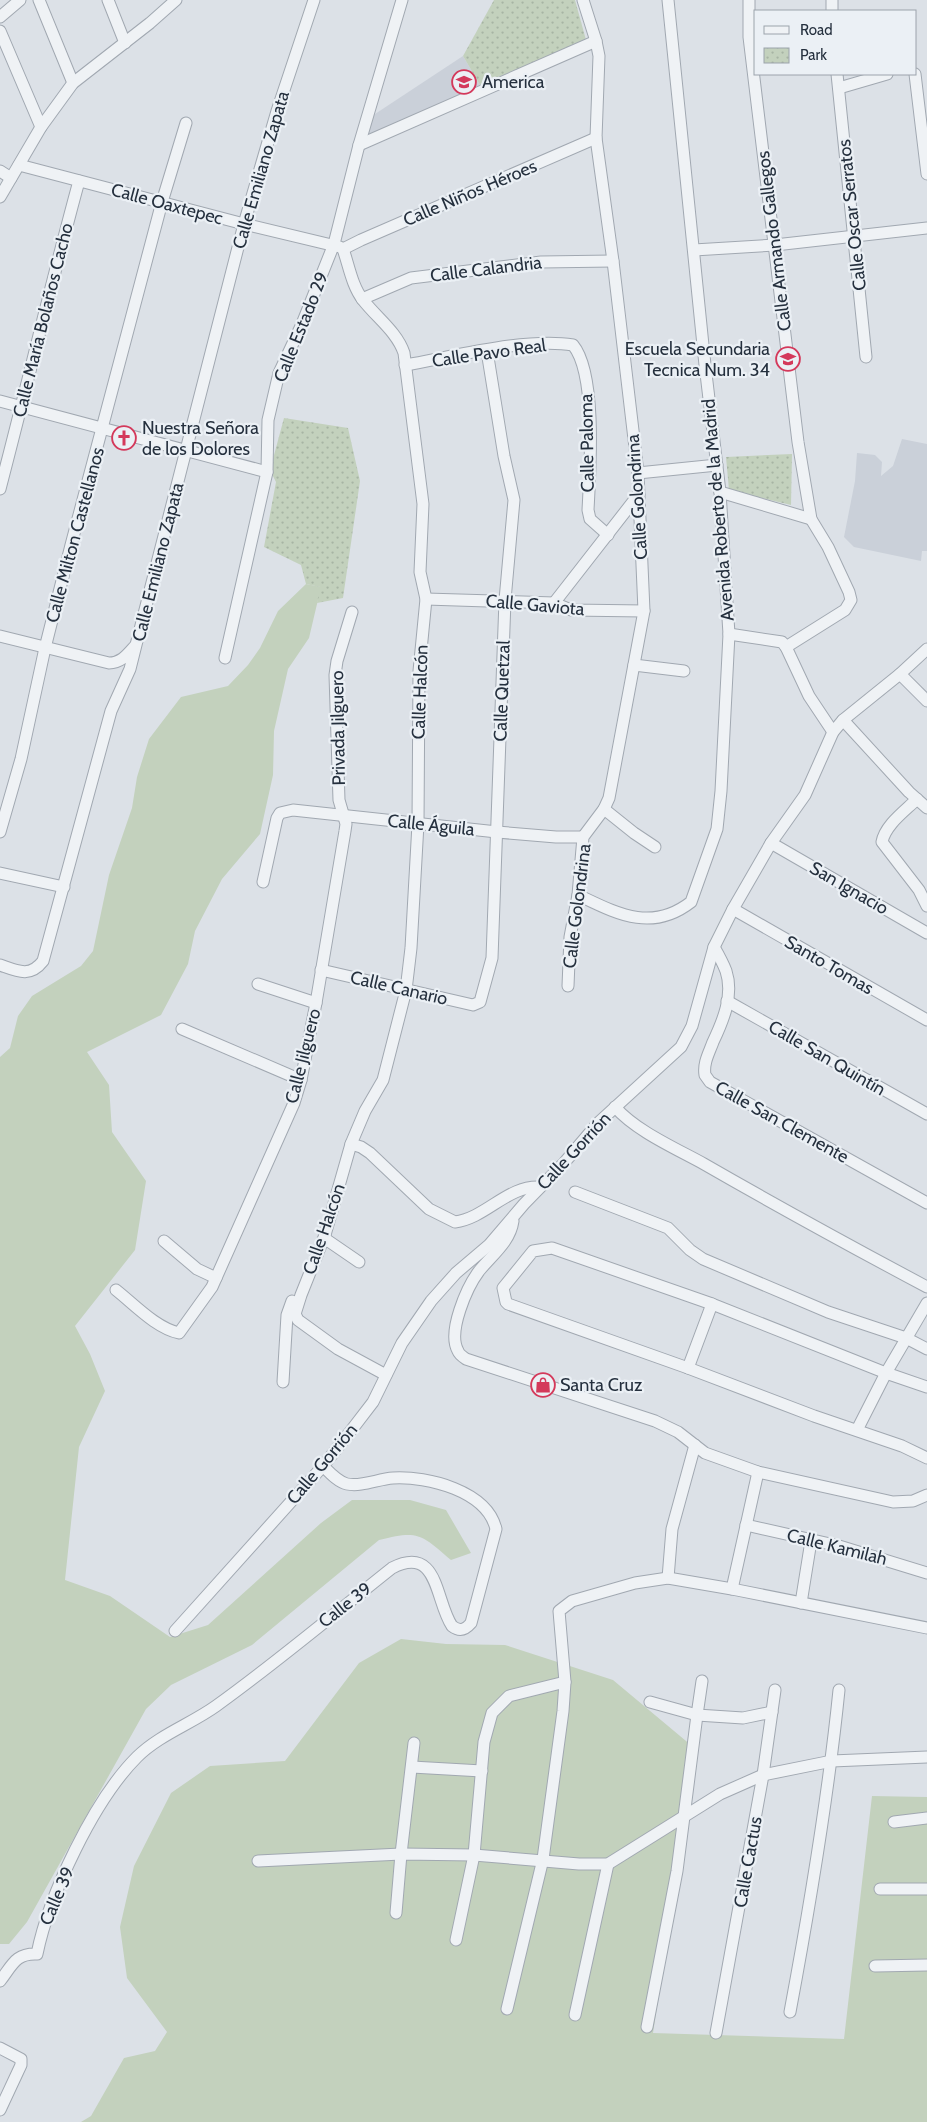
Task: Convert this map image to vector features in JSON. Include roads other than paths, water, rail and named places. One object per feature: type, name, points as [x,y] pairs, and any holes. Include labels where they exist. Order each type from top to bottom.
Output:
[{"type":"street","points":[[0,17],[20,0]]},
{"type":"street","points":[[39,0],[73,83]]},
{"type":"street","points":[[108,0],[125,43]]},
{"type":"street","points":[[0,198],[41,127],[73,83],[176,0]]},
{"type":"street","name":"Calle Emiliano Zapata","points":[[0,965],[21,972],[37,968],[43,961],[111,711],[130,669],[244,224],[277,111],[314,0]]},
{"type":"street","name":"Calle Estado 29","points":[[225,658],[267,472],[268,420],[279,373],[338,246],[359,145],[402,0]]},
{"type":"street","name":"Calle Golondrina","points":[[568,986],[570,937],[578,895],[583,837],[604,809],[608,798],[644,611],[638,473],[613,261],[596,138],[599,81],[596,40],[584,0]]},
{"type":"street","name":"Avenida Roberto de la Madrid","points":[[578,895],[622,915],[636,919],[669,914],[690,902],[717,829],[722,782],[729,634],[720,492],[668,0]]},
{"type":"street","name":"Calle Armando Gallegos","points":[[750,0],[749,37],[798,442],[811,519],[828,547],[850,592],[851,600],[845,610],[786,647]]},
{"type":"street","points":[[0,31],[41,127]]},
{"type":"street","points":[[359,145],[596,40]]},
{"type":"street","name":"Calle Oscar Serratos","points":[[837,75],[866,357]]},
{"type":"street","points":[[839,88],[883,75]]},
{"type":"street","points":[[915,75],[925,134],[927,174]]},
{"type":"street","name":"Calle Milton Castellanos","points":[[0,832],[21,758],[45,648],[162,202],[186,123]]},
{"type":"street","name":"Calle Niños Héroes","points":[[338,246],[361,240],[596,138]]},
{"type":"street","name":"Calle Oaxtepec","points":[[20,165],[244,224],[338,246]]},
{"type":"street","points":[[0,171],[11,178]]},
{"type":"street","name":"Calle María Bolaños Cacho","points":[[0,489],[79,181]]},
{"type":"street","points":[[694,250],[775,245],[927,228]]},
{"type":"street","name":"Calle Halcón","points":[[338,246],[362,299],[402,346],[405,366],[423,504],[420,567],[426,598],[419,671],[418,824],[413,928],[406,990],[383,1080],[365,1110],[351,1144],[324,1238],[295,1314],[298,1320],[338,1350],[386,1375]]},
{"type":"street","name":"Calle Calandria","points":[[362,299],[411,278],[540,262],[613,261]]},
{"type":"street","name":"Calle Pavo Real","points":[[405,366],[521,345],[573,345]]},
{"type":"street","name":"Calle Paloma","points":[[573,345],[581,358],[586,382],[591,428],[588,510],[590,519],[608,535]]},
{"type":"street","name":"Calle Quetzal","points":[[477,1005],[480,1002],[492,958],[505,600],[514,500],[487,351]]},
{"type":"street","points":[[0,401],[267,472]]},
{"type":"street","points":[[638,473],[717,466]]},
{"type":"street","points":[[720,492],[811,519]]},
{"type":"street","points":[[554,603],[639,494]]},
{"type":"street","name":"Calle Gaviota","points":[[426,598],[554,603],[571,610],[644,611]]},
{"type":"street","name":"Privada Jilguero","points":[[344,815],[339,800],[335,675],[336,661],[352,612]]},
{"type":"street","points":[[729,634],[777,640],[786,647],[810,696],[833,732]]},
{"type":"street","points":[[0,636],[116,663],[121,661],[136,645]]},
{"type":"street","name":"Calle Gorrión","points":[[175,1631],[323,1466],[372,1402],[412,1327],[431,1301],[456,1273],[489,1245],[615,1107],[681,1047],[692,1026],[714,947],[732,909],[771,843],[805,795],[833,732],[843,720],[900,674],[927,649]]},
{"type":"street","points":[[634,665],[684,670]]},
{"type":"street","points":[[900,674],[927,701]]},
{"type":"street","points":[[843,720],[927,808]]},
{"type":"street","points":[[917,799],[894,822],[883,836],[882,842],[920,890],[927,906]]},
{"type":"street","points":[[604,809],[634,833],[656,847]]},
{"type":"street","name":"Calle Águila","points":[[263,882],[277,818],[280,813],[293,810],[497,832],[556,837],[583,837]]},
{"type":"street","name":"Calle Jilguero","points":[[116,1290],[155,1321],[170,1331],[179,1333],[212,1287],[294,1103],[316,1002],[346,831],[344,815]]},
{"type":"street","name":"San Ignacio","points":[[771,843],[927,933]]},
{"type":"street","points":[[0,873],[64,887]]},
{"type":"street","name":"Santo Tomas","points":[[732,909],[927,1020]]},
{"type":"street","name":"Calle San Clemente","points":[[714,947],[726,971],[729,986],[728,1001],[722,1023],[705,1061],[705,1075],[710,1082],[927,1203]]},
{"type":"street","name":"Calle Canario","points":[[321,970],[477,1005]]},
{"type":"street","points":[[258,984],[316,1002]]},
{"type":"street","name":"Calle San Quintín","points":[[728,1001],[927,1114]]},
{"type":"street","points":[[182,1029],[300,1080]]},
{"type":"street","points":[[615,1107],[625,1119],[677,1149],[787,1212],[927,1287]]},
{"type":"street","points":[[351,1144],[361,1147],[370,1153],[429,1209],[455,1222],[464,1221],[478,1215],[511,1194],[526,1188],[540,1187]]},
{"type":"street","points":[[575,1192],[668,1228],[690,1250],[703,1258],[828,1312],[906,1338],[927,1348]]},
{"type":"street","points":[[514,1217],[512,1229],[506,1239],[468,1288],[455,1328],[457,1351],[466,1359],[655,1421],[678,1432],[705,1453],[758,1472],[892,1502],[912,1501],[927,1495]]},
{"type":"street","points":[[324,1238],[360,1262]]},
{"type":"street","points":[[164,1241],[197,1269],[216,1278]]},
{"type":"street","points":[[927,1387],[886,1374],[712,1304],[552,1248],[533,1251],[503,1288],[508,1304],[688,1368],[814,1416],[902,1446],[927,1458]]},
{"type":"street","points":[[283,1382],[287,1315],[294,1296],[304,1287]]},
{"type":"street","points":[[688,1368],[712,1304]]},
{"type":"street","points":[[857,1430],[906,1338],[927,1304]]},
{"type":"street","points":[[668,1578],[672,1529],[695,1445]]},
{"type":"street","name":"Calle 39","points":[[0,1981],[20,1956],[37,1954],[44,1922],[88,1826],[101,1803],[137,1757],[170,1733],[215,1707],[392,1568],[405,1562],[414,1562],[428,1570],[435,1580],[452,1626],[460,1630],[466,1629],[471,1623],[496,1529],[493,1519],[486,1508],[459,1490],[437,1482],[414,1478],[392,1478],[360,1484],[347,1484],[339,1480],[323,1466]]},
{"type":"street","points":[[732,1589],[758,1472]]},
{"type":"street","name":"Calle Kamilah","points":[[746,1525],[865,1553],[927,1573]]},
{"type":"street","points":[[801,1603],[811,1541]]},
{"type":"street","points":[[507,2009],[543,1859],[563,1711],[565,1682],[558,1611],[572,1600],[635,1583],[668,1578],[927,1628]]},
{"type":"street","points":[[647,2026],[677,1871],[702,1680]]},
{"type":"street","points":[[456,1940],[474,1855],[484,1742],[492,1713],[509,1696],[565,1682]]},
{"type":"street","name":"Calle Cactus","points":[[716,2033],[764,1775],[775,1690]]},
{"type":"street","points":[[790,2012],[816,1872],[832,1761],[839,1690]]},
{"type":"street","points":[[650,1702],[697,1715],[742,1718],[772,1712]]},
{"type":"street","points":[[396,1913],[414,1743]]},
{"type":"street","points":[[258,1861],[401,1854],[474,1855],[543,1859],[579,1864],[608,1864],[720,1794],[764,1775],[832,1761],[927,1757]]},
{"type":"street","points":[[412,1767],[482,1772]]},
{"type":"street","points":[[894,1822],[927,1818]]},
{"type":"street","points":[[575,2015],[608,1864]]},
{"type":"street","points":[[880,1889],[927,1889]]},
{"type":"street","points":[[874,1966],[927,1965]]},
{"type":"street","points":[[0,2048],[17,2055],[21,2059],[21,2066],[0,2110]]},
{"type":"place","name":"America","points":[[464,82]]},
{"type":"place","name":"Escuela Secundaria Tecnica Num. 34","points":[[788,359]]},
{"type":"place","name":"Nuestra Señora de los Dolores","points":[[124,438]]},
{"type":"place","name":"Santa Cruz","points":[[543,1385]]}]
